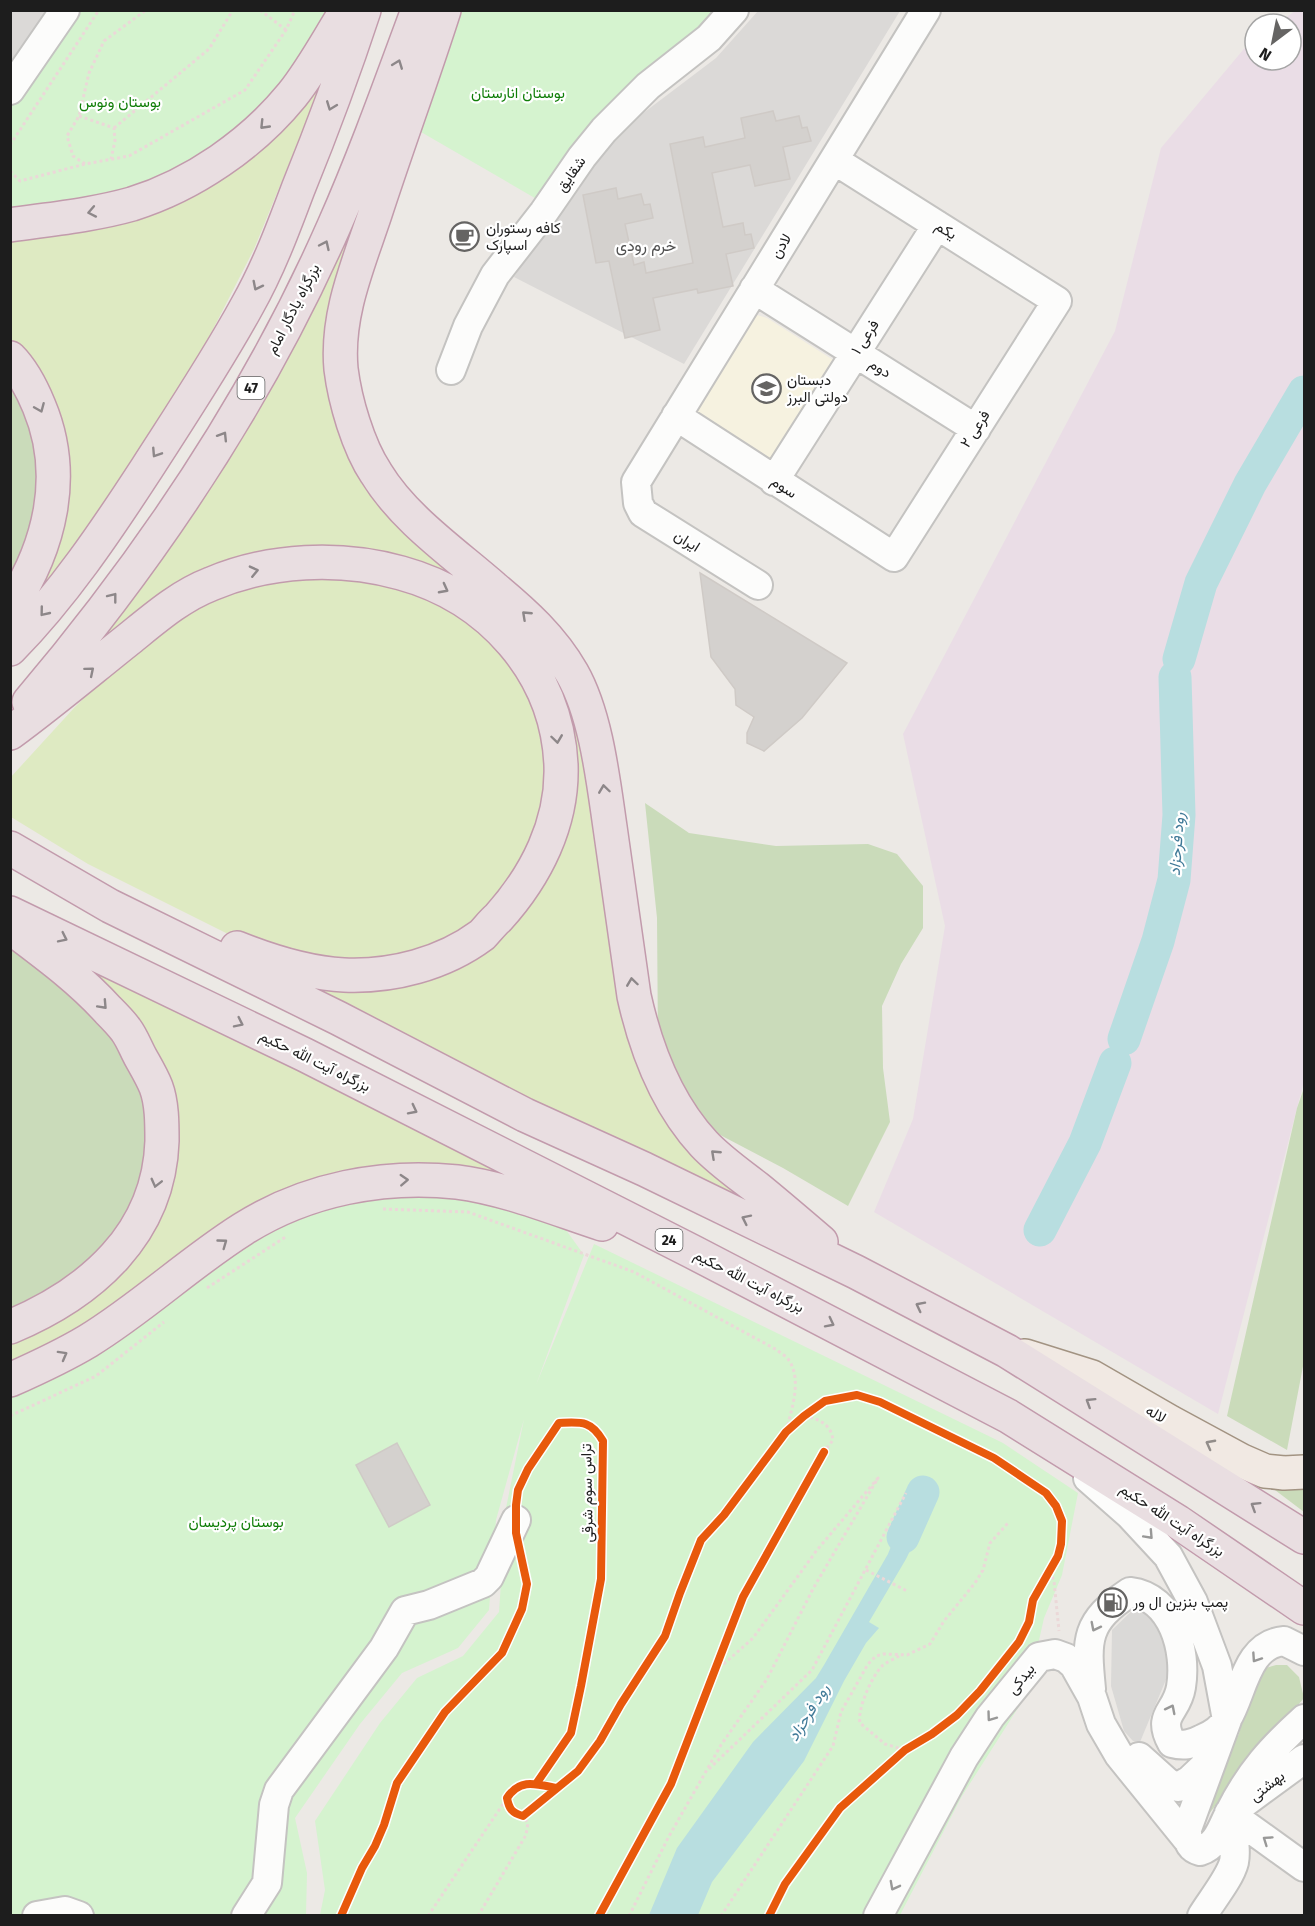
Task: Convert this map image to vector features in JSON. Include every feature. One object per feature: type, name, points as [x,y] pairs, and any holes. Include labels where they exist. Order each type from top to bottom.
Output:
[{"type":"highway","points":[[10,225],[131,204],[168,190],[202,171],[259,131],[292,95],[347,10]]},
{"type":"highway","points":[[10,649],[51,603],[100,538],[173,427],[247,306],[267,266],[316,145],[343,76],[364,10]]},
{"type":"highway","name":"بزرگراه یادگار امام","points":[[10,724],[133,572],[191,487],[236,415],[278,339],[334,226],[418,10]]},
{"type":"highway","points":[[444,10],[360,256],[345,308],[341,369],[352,418],[375,473],[389,491],[435,538],[525,613],[549,638],[573,674],[589,717],[600,757],[634,996],[642,1032],[653,1065],[683,1118],[704,1144],[729,1167],[856,1272]]},
{"type":"highway","points":[[10,358],[34,393],[45,418],[54,464],[54,490],[40,550],[10,608]]},
{"type":"highway","points":[[10,733],[58,698],[157,615],[182,599],[211,584],[237,575],[308,562],[382,567],[442,587],[500,627],[523,655],[542,688],[555,725],[561,765],[555,818],[530,877],[513,902],[482,934],[447,955],[422,966],[382,974],[345,975],[312,972],[277,963],[204,933],[111,906]]},
{"type":"highway","points":[[10,848],[111,906],[338,1018],[525,1115],[644,1169],[856,1272],[1007,1351],[1305,1537]]},
{"type":"highway","name":"بزرگراه آیت الله حکیم","points":[[10,913],[305,1055],[693,1252],[1008,1416],[1178,1522],[1305,1608]]},
{"type":"highway","points":[[10,927],[85,985],[126,1030],[156,1088],[162,1123],[162,1157],[156,1186],[147,1210],[132,1236],[117,1256],[74,1294],[10,1327]]},
{"type":"highway","points":[[10,1380],[45,1365],[88,1341],[244,1228],[308,1199],[345,1187],[424,1179],[460,1183],[500,1192],[693,1252]]},
{"type":"main road","name":"لاله","points":[[1007,1351],[1092,1377],[1180,1428],[1265,1471],[1305,1472]]},
{"type":"street","points":[[10,90],[65,10]]},
{"type":"street","name":"شقایق","points":[[451,370],[468,326],[495,275],[597,139],[648,86],[709,38],[734,10]]},
{"type":"street","name":"لادن","points":[[636,482],[926,10]]},
{"type":"street","name":"یکم","points":[[834,160],[1057,301]]},
{"type":"street","name":"فرعی ۱","points":[[774,481],[937,225]]},
{"type":"street","name":"دوم","points":[[754,289],[976,429]]},
{"type":"street","name":"فرعی ۲","points":[[894,557],[1057,301]]},
{"type":"street","name":"سوم","points":[[676,416],[894,557]]},
{"type":"street","name":"ایران","points":[[636,482],[638,503],[643,513],[758,585]]},
{"type":"street","points":[[1008,1416],[1089,1479],[1130,1515],[1168,1556],[1193,1602],[1217,1666],[1227,1720]]},
{"type":"street","points":[[246,1916],[267,1883],[274,1805],[279,1790],[384,1648],[405,1611],[429,1605],[483,1583],[489,1577],[516,1520]]},
{"type":"street","points":[[1213,1757],[1190,1780],[1178,1787],[1168,1783],[1096,1711],[1089,1654],[1093,1627],[1103,1614],[1130,1592],[1142,1593],[1158,1605],[1178,1634],[1182,1669],[1181,1689],[1165,1721],[1166,1732],[1172,1743],[1183,1746],[1200,1741],[1214,1733],[1227,1720]]},
{"type":"street","points":[[1186,1839],[1187,1829],[1213,1757],[1252,1662],[1267,1645],[1284,1641],[1305,1651]]},
{"type":"street","name":"بیدکی","points":[[878,1916],[964,1757],[990,1717],[1039,1657],[1050,1654],[1061,1657]]},
{"type":"street","points":[[1061,1657],[1074,1665],[1119,1755],[1192,1848],[1200,1851],[1215,1842],[1245,1784],[1274,1746],[1305,1719]]},
{"type":"street","points":[[1274,1746],[1305,1733]]},
{"type":"street","name":"بهشتی","points":[[1229,1814],[1305,1759]]},
{"type":"street","points":[[1229,1814],[1305,1867]]},
{"type":"street","points":[[1202,1916],[1234,1862],[1229,1814]]},
{"type":"street","points":[[37,1916],[65,1911],[79,1916]]},
{"type":"path","points":[[10,145],[99,10]]},
{"type":"path","points":[[85,164],[73,156],[67,135],[79,116],[89,73],[104,41],[146,10]]},
{"type":"path","points":[[114,128],[209,49],[233,10]]},
{"type":"path","points":[[260,10],[286,30]]},
{"type":"path","points":[[10,171],[20,181],[85,164],[129,156],[245,90],[286,30],[295,10]]},
{"type":"path","points":[[79,116],[114,128]]},
{"type":"path","points":[[111,159],[115,141],[114,128]]},
{"type":"path","points":[[377,1209],[468,1212],[634,1272],[675,1294],[777,1350],[789,1360],[795,1378],[794,1399],[786,1432]]},
{"type":"path","points":[[199,1294],[288,1235]]},
{"type":"path","points":[[10,1416],[96,1376],[171,1316]]},
{"type":"path","points":[[779,1441],[807,1413],[822,1421],[836,1437],[818,1463]]},
{"type":"path","points":[[629,1916],[668,1838],[705,1772],[767,1679],[814,1587],[878,1478],[817,1550],[753,1638],[716,1671]]},
{"type":"path","points":[[705,1772],[812,1670],[906,1493]]},
{"type":"path","points":[[721,1916],[833,1746],[841,1712],[868,1664],[876,1656],[907,1655],[930,1644],[944,1621],[975,1583],[983,1570],[990,1543],[1008,1523]]},
{"type":"path","points":[[1044,1581],[1052,1568]]},
{"type":"path","points":[[1052,1568],[1061,1657]]},
{"type":"path","points":[[866,1571],[907,1591]]},
{"type":"path","points":[[712,1682],[723,1650]]},
{"type":"path","points":[[900,1655],[882,1667],[874,1678],[859,1718],[860,1723],[885,1744],[902,1752],[914,1745]]},
{"type":"path","points":[[428,1916],[510,1806],[513,1789]]},
{"type":"path","points":[[478,1916],[526,1835],[528,1823],[510,1806]]},
{"type":"path","points":[[523,1816],[530,1810]]},
{"type":"shaded area","points":[[10,11],[46,11],[11,62]]},
{"type":"shaded area","points":[[758,11],[900,11],[684,364],[514,277],[609,139],[716,58]]},
{"type":"shaded area","points":[[1304,11],[1304,1081],[1218,1414],[874,1212],[913,1119],[945,926],[903,734],[1115,331],[1161,148],[1243,50],[1243,72],[1303,72],[1303,12],[1294,12]]},
{"type":"shaded area","name":"دبستان دولتی البرز","points":[[757,315],[767,318],[838,363],[771,469],[695,414]]},
{"type":"shaded area","points":[[1136,1607],[1148,1612],[1166,1638],[1170,1670],[1140,1742],[1133,1741],[1124,1731],[1111,1686],[1112,1630]]},
{"type":"green space","name":"بوستان ونوس","points":[[71,11],[334,11],[288,90],[161,184],[11,216],[11,99]]},
{"type":"green space","name":"بوستان انارستان","points":[[459,11],[713,11],[705,24],[540,201],[421,132]]},
{"type":"green space","points":[[346,25],[254,249],[183,388],[89,531],[11,628],[45,572],[11,342],[11,234]]},
{"type":"green space","points":[[371,178],[353,257],[344,428],[521,624],[576,707],[629,1018],[756,1203],[589,1128],[272,975],[457,960],[567,814],[514,626],[297,552],[78,670],[143,586],[258,412],[295,345]]},
{"type":"green space","points":[[11,376],[30,410],[44,493],[11,586]]},
{"type":"green space","points":[[310,572],[423,591],[509,653],[537,699],[552,761],[530,857],[489,913],[429,952],[341,966],[234,937],[88,864],[11,817],[10,778],[122,660],[203,600]]},
{"type":"green space","points":[[645,803],[689,833],[776,846],[868,844],[897,854],[923,886],[923,928],[901,964],[882,1006],[883,1068],[890,1122],[848,1206],[783,1168],[705,1127],[658,1046],[657,918]]},
{"type":"green space","points":[[11,950],[58,976],[101,1015],[149,1107],[145,1182],[104,1254],[11,1314]]},
{"type":"green space","points":[[86,968],[547,1191],[404,1169],[136,1295],[11,1369],[11,1336]]},
{"type":"green space","points":[[1304,1088],[1304,1361],[1287,1450],[1227,1416],[1297,1108]]},
{"type":"green space","name":"بوستان پردیسان","points":[[425,1192],[524,1213],[566,1230],[584,1255],[536,1385],[594,1244],[1003,1443],[1078,1493],[1062,1575],[1044,1618],[1027,1694],[962,1796],[900,1915],[320,1915],[325,1890],[315,1821],[380,1723],[417,1678],[463,1656],[499,1612],[506,1508],[524,1419],[496,1520],[489,1610],[458,1648],[402,1673],[360,1724],[295,1818],[307,1873],[306,1915],[11,1916],[11,1391],[268,1227],[369,1196]]},
{"type":"green space","points":[[1271,1487],[1304,1489],[1304,1512]]},
{"type":"green space","points":[[1276,1665],[1287,1665],[1299,1677],[1304,1698],[1232,1782],[1192,1838],[1193,1825],[1239,1734],[1255,1671]]},
{"type":"water","points":[[912,1493],[935,1500],[906,1559],[869,1622],[879,1628],[866,1643],[844,1681],[804,1761],[712,1882],[698,1915],[649,1915],[677,1848],[753,1742],[816,1678],[888,1554]]},
{"type":"building","points":[[773,111],[776,121],[799,116],[802,128],[807,127],[811,141],[783,147],[790,179],[755,186],[750,165],[712,173],[723,227],[743,223],[745,235],[751,234],[754,248],[726,254],[733,286],[698,293],[697,289],[653,298],[660,330],[625,338],[609,261],[596,263],[583,195],[616,188],[618,199],[641,194],[644,205],[650,204],[653,218],[625,224],[634,265],[644,262],[646,273],[693,263],[670,144],[703,137],[705,147],[745,138],[741,118]]},
{"type":"building","points":[[700,573],[847,663],[802,718],[764,751],[747,743],[747,733],[754,717],[736,705],[735,689],[711,657]]},
{"type":"building","points":[[397,1443],[430,1505],[389,1527],[356,1465]]},
{"type":"waterway","name":"رود فرحزاد","points":[[1179,659],[1201,583],[1250,484],[1304,392]]},
{"type":"waterway","name":"رود فرحزاد","points":[[1124,1039],[1158,941],[1174,880],[1179,815],[1175,677]]},
{"type":"waterway","name":"رود فرحزاد","points":[[1040,1230],[1085,1143],[1115,1063]]},
{"type":"waterway","name":"رود فرحزاد","points":[[903,1537],[923,1492]]},
{"type":"cycle path","points":[[556,1788],[535,1784],[523,1785],[517,1787],[507,1798],[512,1810],[523,1816],[578,1771],[600,1741],[665,1636],[701,1540],[724,1515],[786,1432],[804,1416],[825,1401],[857,1395],[880,1402],[994,1458],[1046,1493],[1056,1506],[1062,1521],[1058,1556],[1033,1600],[1029,1622],[1019,1642],[980,1691],[957,1715],[932,1734],[905,1750],[840,1808],[785,1884],[769,1916]]},
{"type":"cycle path","name":"تراس سوم شرقی","points":[[341,1916],[384,1825],[397,1783],[445,1712],[502,1653],[522,1609],[527,1584],[516,1533],[518,1490],[528,1469],[559,1423],[579,1423],[590,1426],[603,1441],[601,1579],[571,1733],[536,1784]]},
{"type":"cycle path","points":[[599,1916],[671,1784],[743,1597],[824,1452]]},
{"type":"place","name":"کافه رستوران اسپارک","points":[[465,237]]},
{"type":"place","name":"دبستان دولتی البرز","points":[[766,389]]},
{"type":"place","name":"پمپ بنزین ال ور","points":[[1112,1602]]},
{"type":"district","name":"خرم رودی","points":[[646,245]]}]
